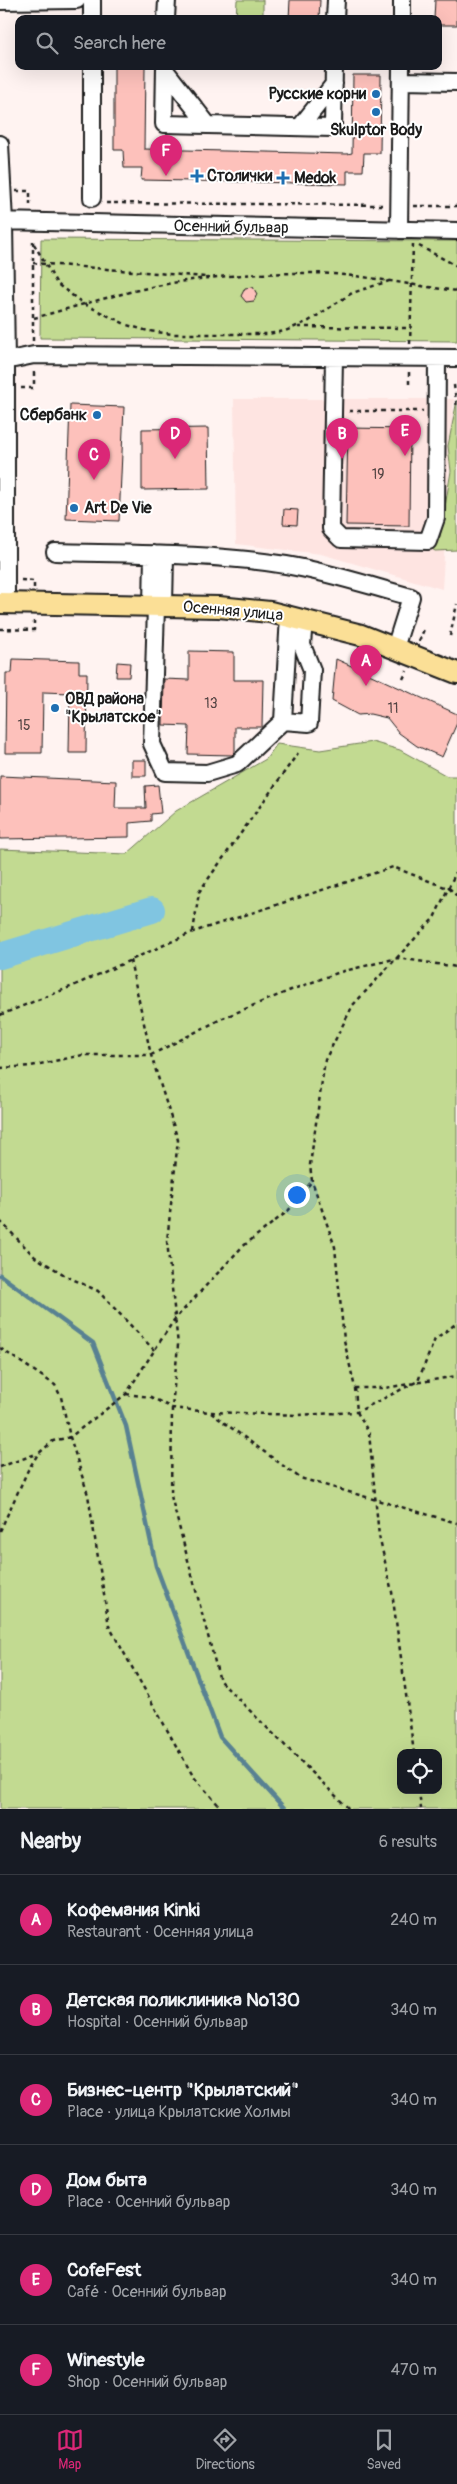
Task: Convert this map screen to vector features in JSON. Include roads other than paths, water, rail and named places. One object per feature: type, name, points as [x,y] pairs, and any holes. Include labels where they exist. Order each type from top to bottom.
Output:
[{"type":"main road","name":"Осенняя улица","points":[[3,603],[243,609],[296,618],[347,631],[457,673]]},
{"type":"street","points":[[0,1],[77,0]]},
{"type":"street","points":[[92,0],[92,15]]},
{"type":"street","points":[[166,15],[167,0]]},
{"type":"street","points":[[335,15],[336,0]]},
{"type":"street","points":[[402,0],[402,15]]},
{"type":"street","points":[[92,70],[92,198]]},
{"type":"street","points":[[165,70],[164,124],[333,128],[334,70]]},
{"type":"street","points":[[167,70],[208,125]]},
{"type":"street","points":[[399,230],[401,74],[457,82]]},
{"type":"street","points":[[300,127],[334,84]]},
{"type":"street","points":[[0,144],[3,362],[3,603]]},
{"type":"street","name":"Осенний бульвар","points":[[2,222],[457,231]]},
{"type":"street","points":[[3,362],[34,355],[457,358]]},
{"type":"street","points":[[334,357],[331,529],[342,539],[428,541],[436,518],[437,358]]},
{"type":"street","points":[[55,552],[200,556],[287,565],[339,576],[411,597],[395,648]]},
{"type":"street","points":[[159,555],[152,744],[165,772],[207,773],[237,764],[283,722],[296,618]]},
{"type":"street","points":[[283,722],[309,723],[312,670],[302,645],[296,618]]},
{"type":"waterway","points":[[0,956],[152,910]]},
{"type":"waterway","points":[[0,1275],[93,1343],[126,1426],[156,1566],[220,1737],[285,1809]]},
{"type":"place","name":"Русские корни","points":[[376,94]]},
{"type":"place","name":"Skulptor Body","points":[[376,112]]},
{"type":"place","name":"Winestyle","points":[[166,176]]},
{"type":"place","name":"Столички","points":[[197,176]]},
{"type":"place","name":"Medok","points":[[283,178]]},
{"type":"place","name":"Сбербанк","points":[[97,415]]},
{"type":"place","name":"CofeFest","points":[[405,456]]},
{"type":"place","name":"Дом быта","points":[[175,459]]},
{"type":"place","name":"Детская поликлиника №130","points":[[342,459]]},
{"type":"place","name":"Бизнес-центр \"Крылатский\"","points":[[94,480]]},
{"type":"place","name":"Art De Vie","points":[[74,508]]},
{"type":"place","name":"Кофемания Kinki","points":[[366,686]]},
{"type":"place","name":"ОВД района \"Крылатское\"","points":[[55,708]]}]
